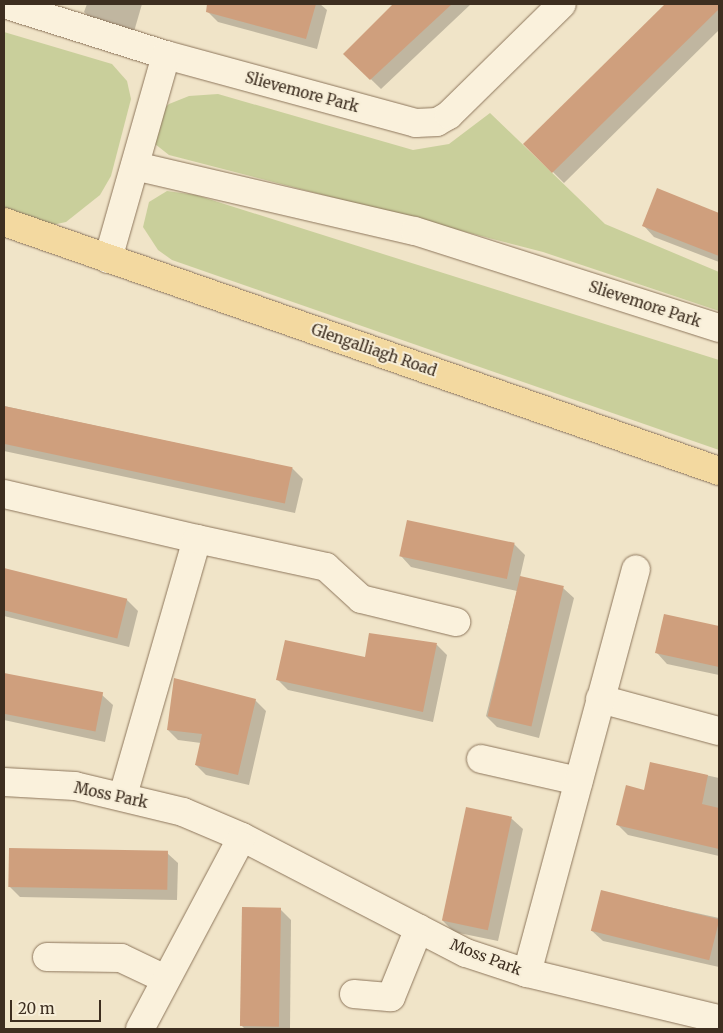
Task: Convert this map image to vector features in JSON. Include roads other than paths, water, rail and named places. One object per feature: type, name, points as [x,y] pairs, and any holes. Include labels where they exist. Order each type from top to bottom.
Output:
[{"type":"main road","name":"Glengalliagh Road","points":[[12,230],[108,259],[719,471]]},
{"type":"street","name":"Slievemore Park","points":[[9,4],[166,55],[416,123],[436,122],[466,99],[562,4]]},
{"type":"street","points":[[108,259],[166,55]]},
{"type":"street","name":"Slievemore Park","points":[[136,166],[415,231],[719,328]]},
{"type":"street","points":[[4,494],[326,567],[361,599],[456,622]]},
{"type":"street","points":[[123,795],[198,538]]},
{"type":"street","points":[[527,972],[636,569]]},
{"type":"street","points":[[600,699],[719,732]]},
{"type":"street","points":[[481,759],[578,781]]},
{"type":"street","name":"Moss Park","points":[[4,782],[75,786],[123,795],[183,812],[242,836],[466,953],[527,972],[713,1022]]},
{"type":"street","points":[[140,1029],[163,978],[242,836]]},
{"type":"street","points":[[354,994],[391,997],[419,928]]},
{"type":"street","points":[[47,957],[121,958],[163,978]]}]
